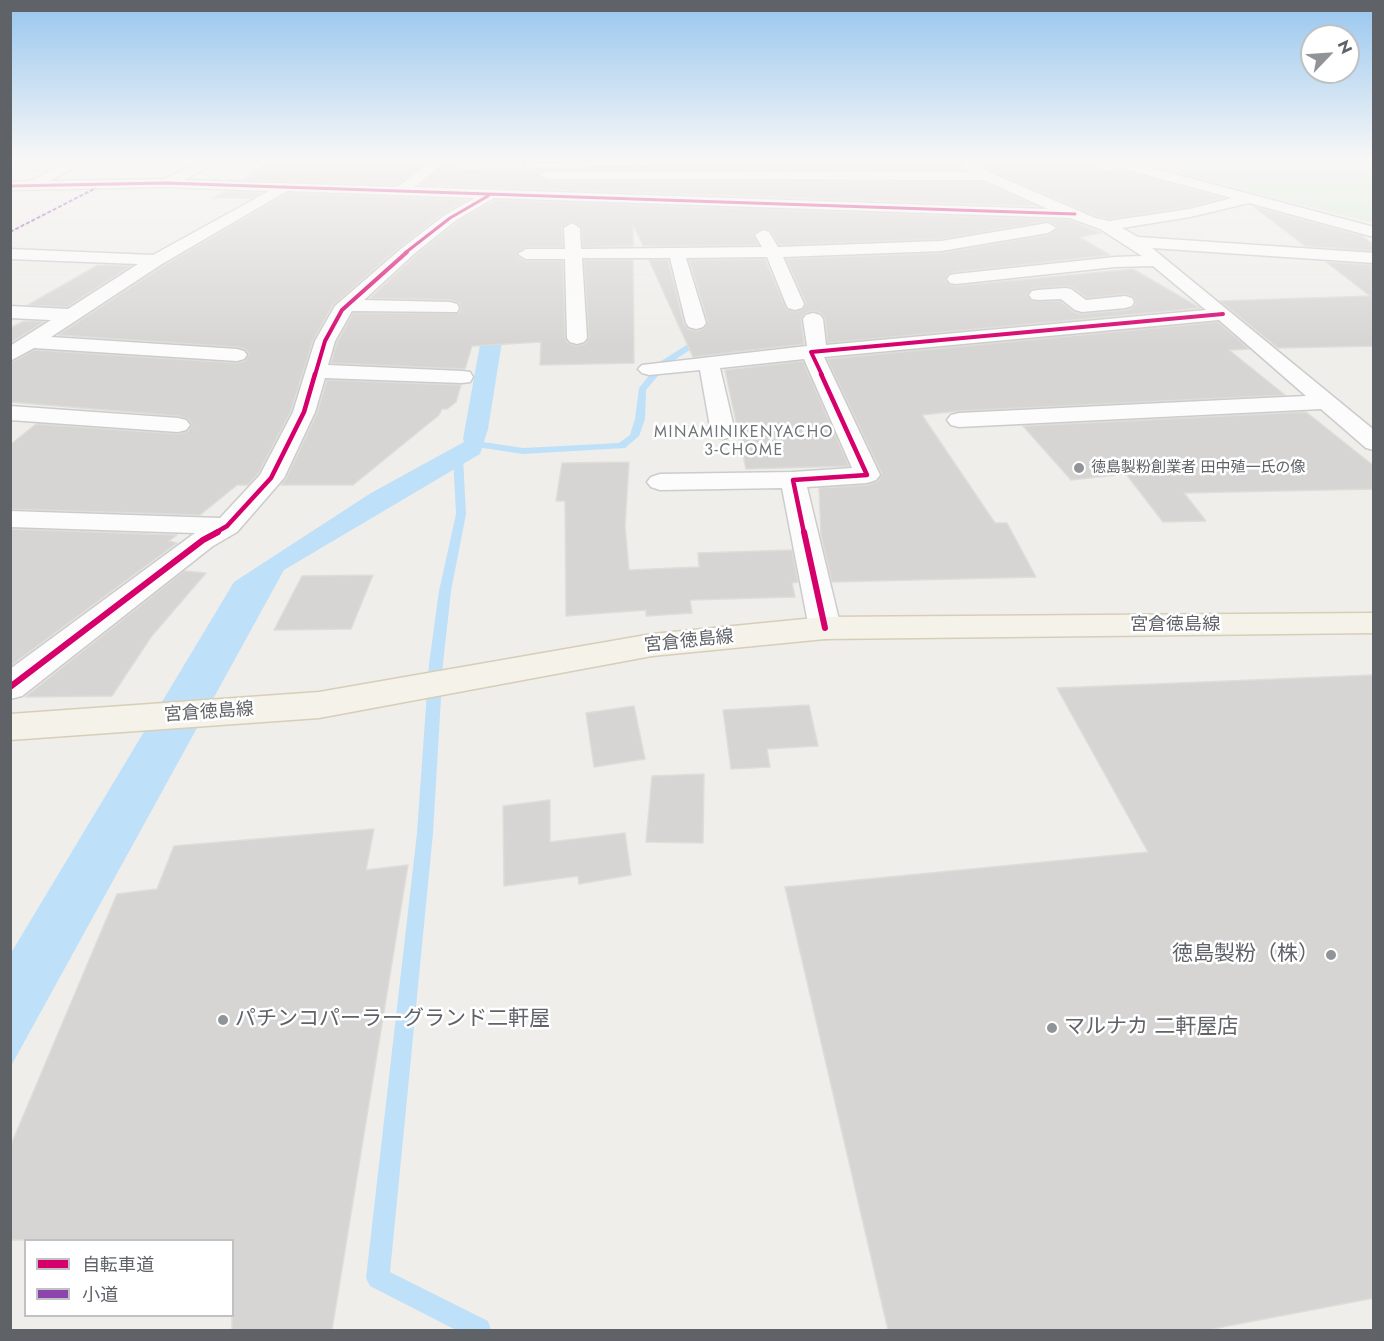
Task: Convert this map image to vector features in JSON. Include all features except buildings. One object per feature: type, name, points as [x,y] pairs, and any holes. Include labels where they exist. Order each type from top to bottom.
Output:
[{"type":"main road","name":"宮倉徳島線","points":[[10,727],[320,705],[652,645],[825,628],[1374,624]]},
{"type":"street","points":[[10,356],[124,280],[226,221]]},
{"type":"street","points":[[10,687],[203,540],[227,526],[271,478],[304,412],[325,341],[342,310],[447,221]]},
{"type":"street","points":[[1081,221],[1091,221],[1134,242],[1159,261],[1374,443]]},
{"type":"street","points":[[526,254],[773,252],[941,246],[1095,221]]},
{"type":"street","points":[[1330,221],[1374,232]]},
{"type":"street","points":[[572,228],[577,338]]},
{"type":"street","points":[[760,231],[773,252],[795,304]]},
{"type":"street","points":[[1134,242],[1374,258]]},
{"type":"street","points":[[676,251],[696,323]]},
{"type":"street","points":[[10,254],[156,260]]},
{"type":"street","points":[[956,279],[1115,262],[1159,261]]},
{"type":"street","points":[[90,279],[124,280]]},
{"type":"street","points":[[1038,295],[1065,293],[1104,325]]},
{"type":"street","points":[[1177,298],[1201,296]]},
{"type":"street","points":[[1082,306],[1142,301]]},
{"type":"street","points":[[347,305],[450,309]]},
{"type":"street","points":[[10,312],[72,315]]},
{"type":"street","points":[[649,369],[1223,314]]},
{"type":"street","points":[[660,482],[793,480],[867,475],[815,352],[813,319]]},
{"type":"street","points":[[31,342],[237,355]]},
{"type":"street","points":[[709,363],[723,432]]},
{"type":"street","points":[[316,371],[462,376]]},
{"type":"street","points":[[959,420],[1327,402]]},
{"type":"street","points":[[10,413],[178,425]]},
{"type":"street","points":[[793,480],[825,628]]},
{"type":"street","points":[[10,519],[227,526]]},
{"type":"water","points":[[499,239],[510,292],[488,429],[480,454],[284,570],[11,1066],[11,953],[234,582],[371,493],[464,442]]},
{"type":"waterway","points":[[777,316],[822,304]]},
{"type":"waterway","points":[[470,443],[523,451],[622,446],[634,436],[640,419],[642,390],[664,363],[704,338]]},
{"type":"waterway","points":[[458,457],[461,514],[445,591],[436,664],[425,833],[378,1278],[479,1330]]},
{"type":"marked path","points":[[10,232],[32,221]]},
{"type":"cycle path","points":[[10,687],[203,540],[227,526],[271,478],[304,412],[325,341],[342,310],[408,251],[447,221]]},
{"type":"cycle path","points":[[825,628],[793,480],[867,475],[811,352],[1223,314]]},
{"type":"place","name":"徳島製粉創業者 田中殖一氏の像","points":[[1079,468]]},
{"type":"place","name":"徳島製粉（株）","points":[[1331,955]]},
{"type":"place","name":"パチンコパーラーグランド二軒屋","points":[[223,1020]]},
{"type":"place","name":"マルナカ 二軒屋店","points":[[1052,1028]]},
{"type":"district","name":"MINAMINIKENYACHO 3-CHOME","points":[[744,442]]}]
